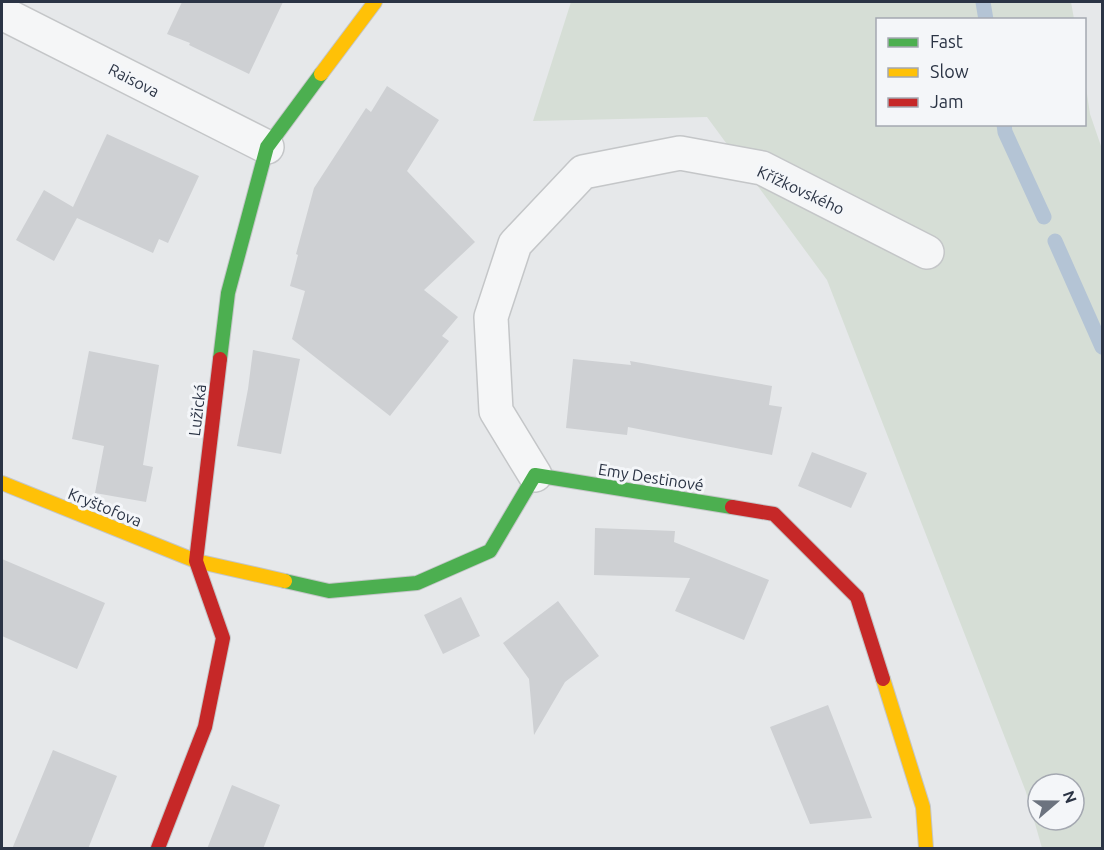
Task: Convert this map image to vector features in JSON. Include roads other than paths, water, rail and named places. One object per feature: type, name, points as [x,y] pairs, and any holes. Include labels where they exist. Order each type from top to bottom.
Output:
[{"type":"street","name":"Lužická","points":[[158,849],[205,727],[223,638],[196,561],[228,293],[267,147],[375,2]]},
{"type":"street","name":"Raisova","points":[[2,13],[267,147]]},
{"type":"street","name":"Křížkovského","points":[[535,476],[496,411],[491,317],[515,244],[583,172],[680,153],[762,168],[927,252]]},
{"type":"street","points":[[196,561],[329,591],[417,583],[490,551],[535,476]]},
{"type":"street","name":"Emy Destinové","points":[[535,476],[774,514],[857,597],[923,807],[926,849]]},
{"type":"street","name":"Kryštofova","points":[[2,483],[196,561]]},
{"type":"waterway","points":[[983,2],[986,18]]},
{"type":"waterway","points":[[1004,126],[1044,217]]},
{"type":"waterway","points":[[1055,241],[1102,347]]}]
